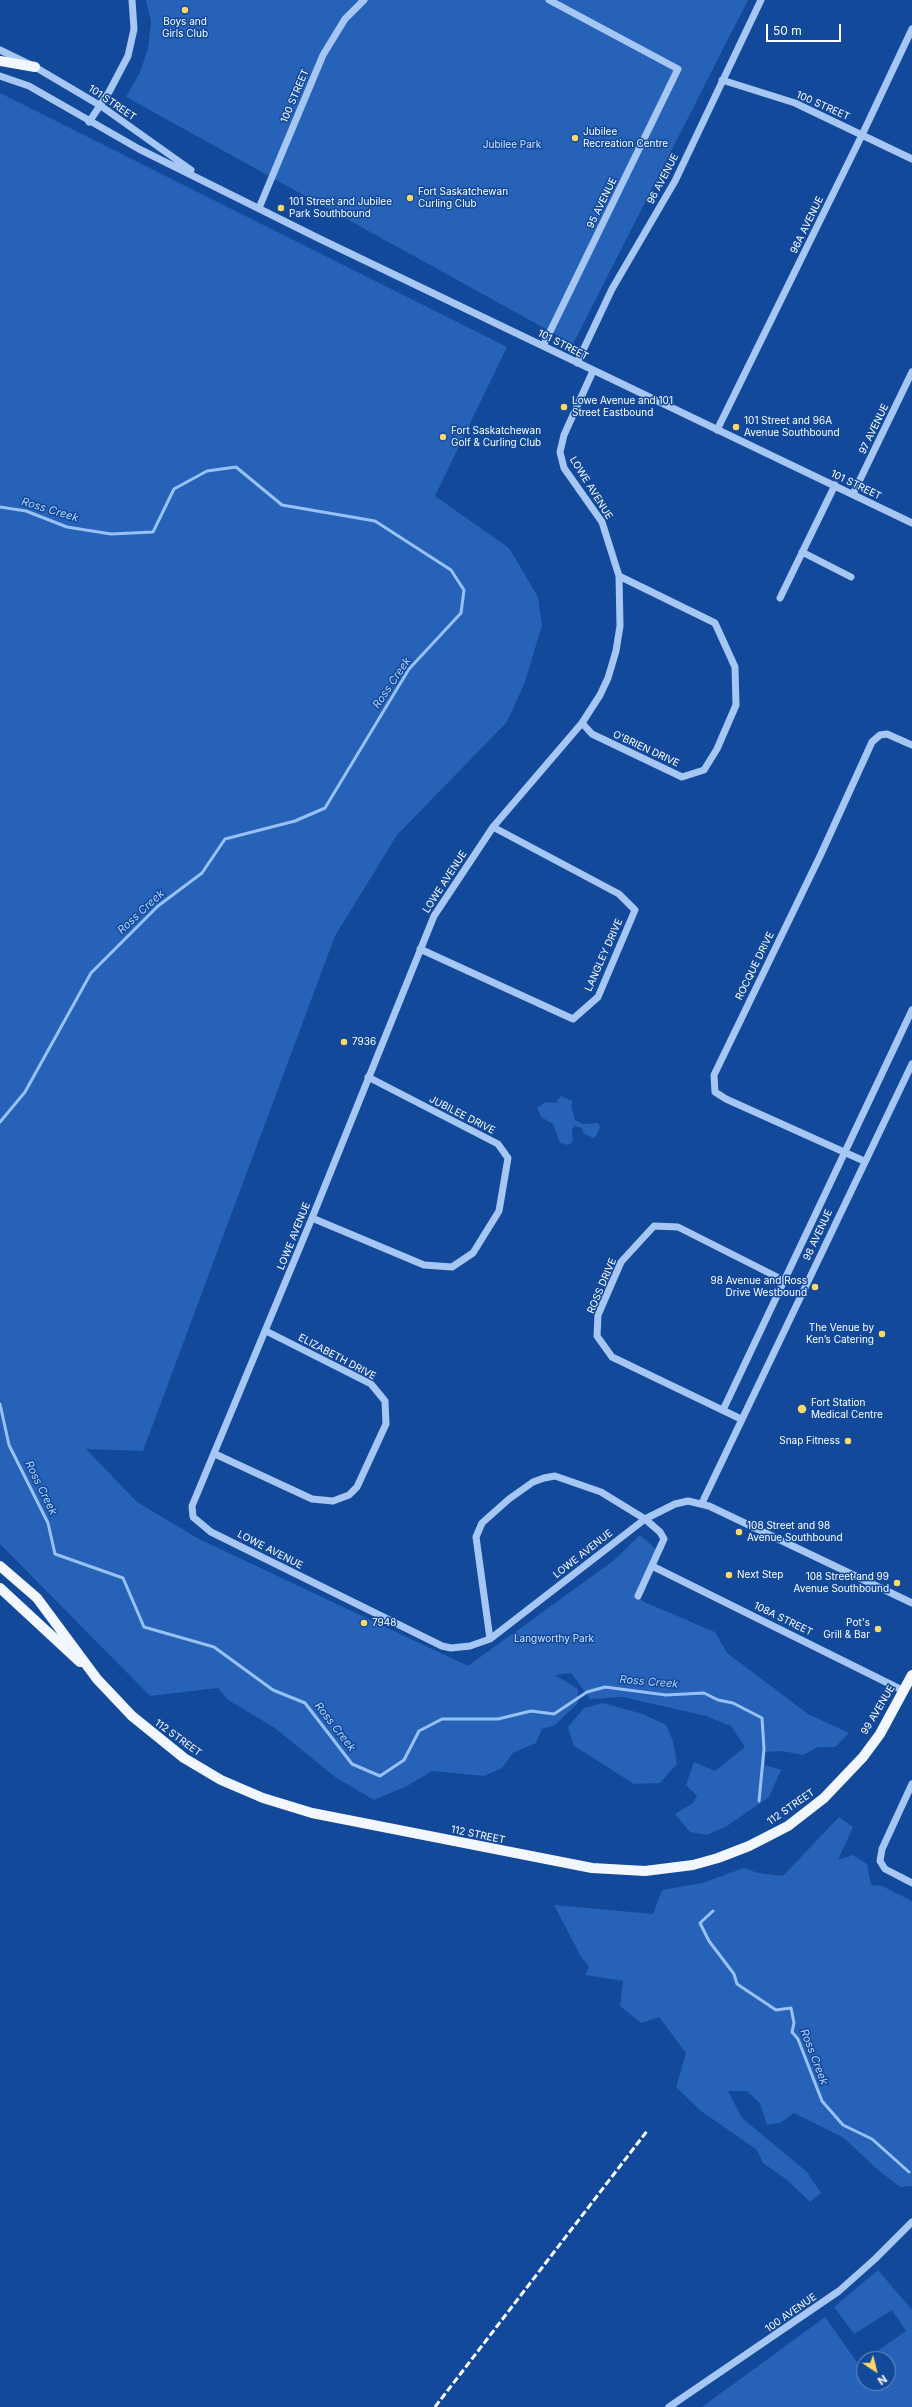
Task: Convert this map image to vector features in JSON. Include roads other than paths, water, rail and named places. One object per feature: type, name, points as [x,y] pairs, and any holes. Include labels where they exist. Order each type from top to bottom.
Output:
[{"type":"main road","points":[[0,61],[35,67]]},
{"type":"main road","name":"112 STREET","points":[[0,1566],[36,1598],[97,1679]]},
{"type":"main road","name":"112 STREET","points":[[0,1588],[97,1679],[136,1720],[184,1758],[221,1780],[262,1798],[312,1813],[592,1868],[645,1871],[670,1869],[718,1858],[749,1846],[788,1826],[805,1814],[824,1798],[863,1757]]},
{"type":"main road","name":"99 AVENUE","points":[[863,1757],[880,1734],[912,1675]]},
{"type":"street","points":[[89,122],[100,106],[128,56],[134,29],[132,0]]},
{"type":"street","name":"100 STREET","points":[[259,208],[323,55],[345,19],[364,0]]},
{"type":"street","name":"95 AVENUE","points":[[544,346],[678,69],[549,0]]},
{"type":"street","name":"96 AVENUE","points":[[577,363],[612,289],[675,181],[761,0]]},
{"type":"street","name":"96A AVENUE","points":[[717,430],[862,135],[912,29]]},
{"type":"street","name":"101 STREET","points":[[0,50],[35,67],[100,106],[208,182]]},
{"type":"street","name":"101 STREET","points":[[0,76],[28,86],[89,122],[259,208],[593,371],[912,523]]},
{"type":"street","name":"100 STREET","points":[[722,80],[796,103],[912,159]]},
{"type":"street","name":"LOWE AVENUE","points":[[593,371],[564,435],[560,452],[564,468],[602,522],[619,576],[620,626],[616,652],[600,695],[582,723],[493,827],[434,916],[192,1510],[193,1517],[205,1529],[442,1646],[460,1648],[490,1639],[645,1519],[675,1504],[688,1501],[702,1503]]},
{"type":"street","name":"97 AVENUE","points":[[853,494],[912,372]]},
{"type":"street","points":[[780,598],[835,485]]},
{"type":"street","points":[[802,552],[851,577]]},
{"type":"street","name":"O'BRIEN DRIVE","points":[[582,723],[592,734],[682,777],[704,770],[717,749],[736,705],[735,666],[715,623],[619,576]]},
{"type":"street","name":"ROCQUE DRIVE","points":[[864,1161],[726,1099],[715,1092],[714,1075],[821,854],[872,742],[880,735],[887,734],[912,745]]},
{"type":"street","name":"LANGLEY DRIVE","points":[[420,949],[573,1020],[598,997],[635,910],[619,894],[493,827]]},
{"type":"street","points":[[723,1410],[782,1280],[912,1010]]},
{"type":"street","name":"98 AVENUE","points":[[702,1503],[864,1161],[912,1064]]},
{"type":"street","name":"JUBILEE DRIVE","points":[[312,1218],[424,1265],[452,1267],[473,1253],[499,1211],[508,1158],[498,1144],[368,1078]]},
{"type":"street","name":"ROSS DRIVE","points":[[742,1419],[612,1357],[597,1336],[598,1315],[621,1262],[654,1226],[678,1227],[782,1280]]},
{"type":"street","name":"ELIZABETH DRIVE","points":[[215,1454],[312,1499],[333,1501],[349,1495],[357,1487],[386,1424],[385,1401],[371,1384],[266,1331]]},
{"type":"street","points":[[490,1639],[476,1537],[482,1523],[509,1499],[532,1482],[555,1476],[601,1492],[645,1519],[664,1539],[638,1596]]},
{"type":"street","points":[[702,1503],[912,1603]]},
{"type":"street","name":"108A STREET","points":[[652,1566],[904,1691]]},
{"type":"street","points":[[912,1784],[882,1849],[880,1860],[885,1869],[912,1883]]},
{"type":"street","name":"100 AVENUE","points":[[669,2407],[839,2291],[875,2259],[912,2222]]},
{"type":"waterway","name":"Ross Creek","points":[[0,507],[26,511],[67,527],[111,534],[153,532],[174,489],[207,471],[236,467],[282,505],[375,521],[451,570],[464,590],[461,613],[409,669],[325,808],[295,821],[225,839],[202,873],[158,906],[91,973],[25,1092],[0,1122]]},
{"type":"waterway","name":"Ross Creek","points":[[0,1404],[9,1445],[48,1523],[55,1554],[123,1578],[144,1627],[214,1647],[273,1690],[305,1703],[352,1764],[380,1776],[404,1760],[419,1731],[442,1719],[498,1719],[531,1711],[554,1714],[587,1692],[605,1687],[666,1695],[704,1693],[718,1700],[733,1703],[762,1718],[764,1749],[759,1801]]},
{"type":"waterway","name":"Ross Creek","points":[[713,1911],[700,1923],[709,1941],[734,1974],[737,1984],[776,2010],[791,2008],[794,2023],[792,2032],[798,2039],[822,2101],[843,2125],[872,2139],[909,2172]]},
{"type":"railway","points":[[435,2407],[647,2131]]},
{"type":"place","name":"Boys and Girls Club","points":[[185,10]]},
{"type":"place","name":"Jubilee Recreation Centre","points":[[575,138]]},
{"type":"place","name":"Fort Saskatchewan Curling Club","points":[[410,198]]},
{"type":"place","name":"101 Street and Jubilee Park Southbound","points":[[281,208]]},
{"type":"place","name":"Lowe Avenue and 101 Street Eastbound","points":[[564,407]]},
{"type":"place","name":"101 Street and 96A Avenue Southbound","points":[[736,427]]},
{"type":"place","name":"Fort Saskatchewan Golf & Curling Club","points":[[443,437]]},
{"type":"place","name":"7936","points":[[344,1042]]},
{"type":"place","name":"98 Avenue and Ross Drive Westbound","points":[[815,1287]]},
{"type":"place","name":"The Venue by Ken’s Catering","points":[[882,1334]]},
{"type":"place","name":"Fort Station Medical Centre","points":[[802,1409]]},
{"type":"place","name":"Snap Fitness","points":[[848,1441]]},
{"type":"place","name":"108 Street and 98 Avenue Southbound","points":[[739,1532]]},
{"type":"place","name":"Next Step","points":[[729,1575]]},
{"type":"place","name":"108 Street and 99 Avenue Southbound","points":[[897,1583]]},
{"type":"place","name":"7948","points":[[364,1623]]},
{"type":"place","name":"Pot's Grill & Bar","points":[[878,1629]]},
{"type":"park label","name":"Jubilee Park","points":[[512,145]]},
{"type":"park label","name":"Langworthy Park","points":[[554,1639]]}]
